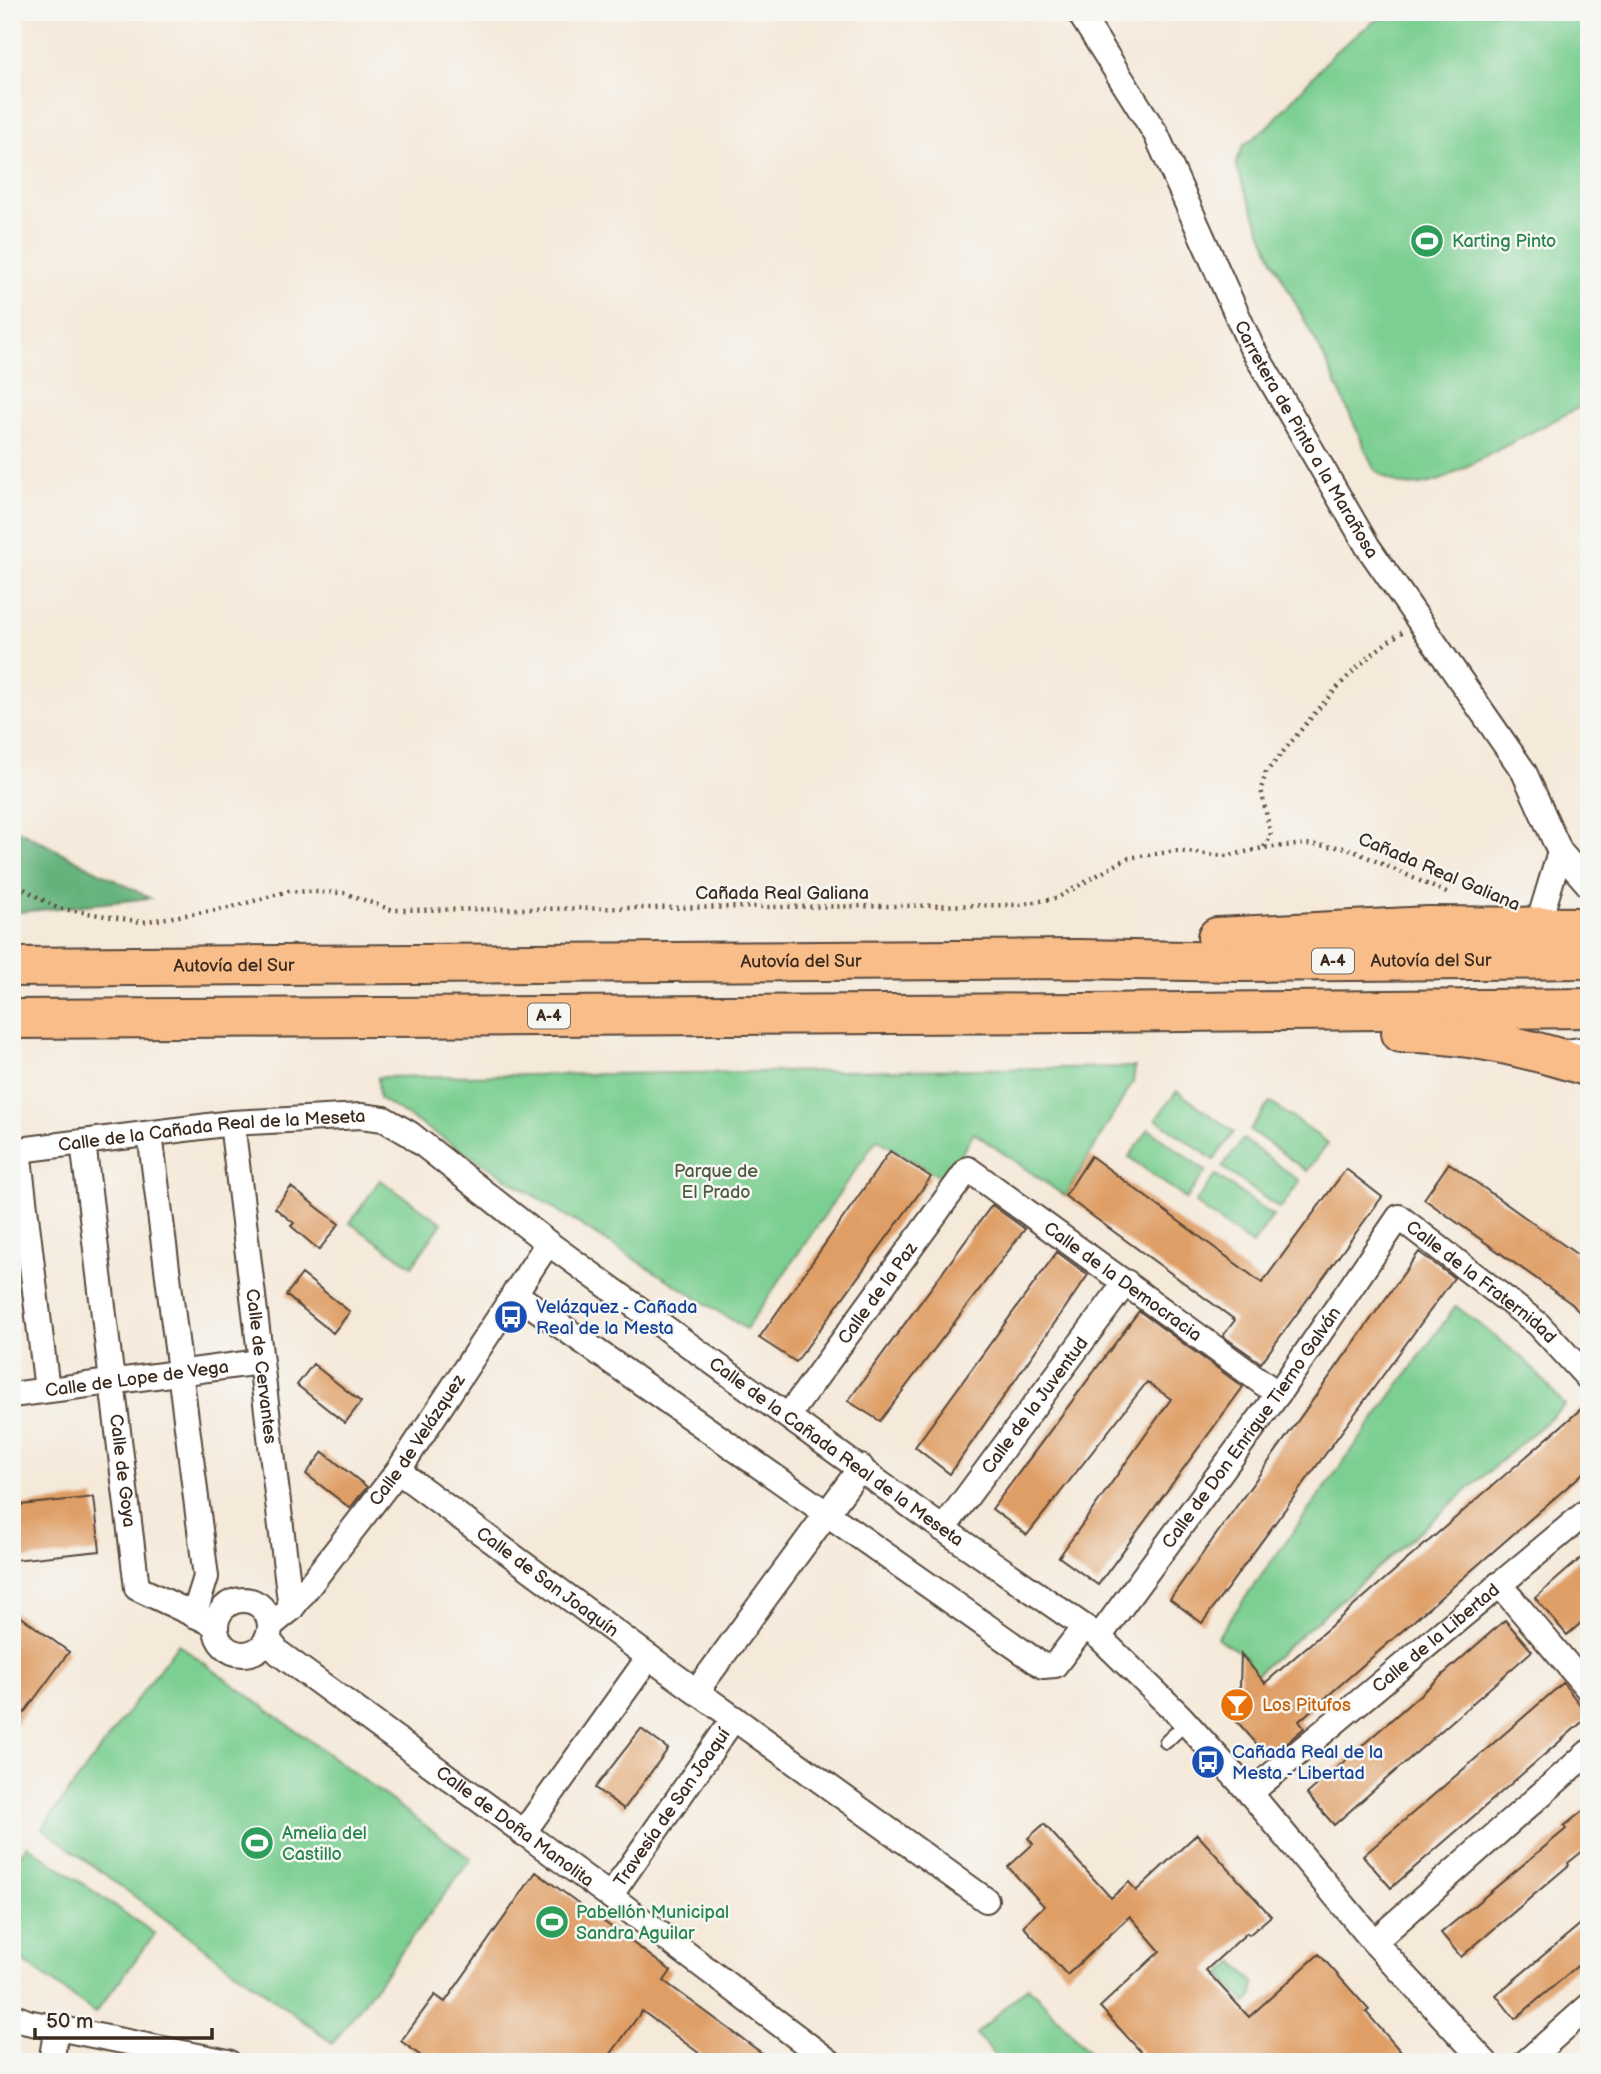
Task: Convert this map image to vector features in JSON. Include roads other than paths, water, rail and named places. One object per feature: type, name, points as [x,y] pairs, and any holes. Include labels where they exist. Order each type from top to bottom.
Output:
[{"type":"highway","points":[[1078,959],[1142,941],[1428,926],[1589,927]]},
{"type":"highway","name":"Autovía del Sur","points":[[12,967],[1078,959],[1241,962],[1589,959]]},
{"type":"highway","name":"A-4","points":[[12,1019],[1589,1008]]},
{"type":"highway","points":[[1086,1013],[1204,1034],[1433,1032],[1530,1050],[1589,1067]]},
{"type":"street","name":"Carretera de Pinto a la Marañosa","points":[[1079,12],[1156,134],[1251,346],[1368,547],[1524,772],[1560,852],[1589,885]]},
{"type":"street","points":[[1537,928],[1560,852]]},
{"type":"street","name":"Calle de la Cañada Real de la Meseta","points":[[15,1151],[232,1123],[361,1116],[384,1119],[410,1134],[548,1242],[943,1529],[1092,1632],[1186,1723],[1250,1793],[1472,2058]]},
{"type":"street","name":"Calle de Cervantes","points":[[232,1123],[291,1609]]},
{"type":"street","points":[[150,1133],[206,1577],[194,1615]]},
{"type":"street","name":"Calle de Goya","points":[[83,1142],[137,1588],[216,1625]]},
{"type":"street","points":[[15,1151],[47,1390]]},
{"type":"street","name":"Calle de la Democracia","points":[[968,1168],[1278,1394]]},
{"type":"street","name":"Calle de la Paz","points":[[789,1416],[968,1168]]},
{"type":"street","name":"Calle de la Fraternidad","points":[[1399,1217],[1538,1324],[1589,1379]]},
{"type":"street","name":"Calle de Don Enrique Tierno Galván","points":[[514,1293],[1043,1666],[1055,1665],[1092,1632],[1278,1394],[1399,1217]]},
{"type":"street","name":"Calle de Velázquez","points":[[268,1632],[291,1609],[398,1471],[548,1242]]},
{"type":"street","name":"Calle de la Juventud","points":[[943,1529],[1126,1282]]},
{"type":"street","name":"Calle de Lope de Vega","points":[[12,1395],[260,1362]]},
{"type":"street","points":[[696,1692],[861,1467]]},
{"type":"street","name":"Calle de San Joaquín","points":[[398,1471],[696,1692],[986,1900]]},
{"type":"street","name":"Calle de la Libertad","points":[[1250,1793],[1589,1510]]},
{"type":"street","points":[[1499,1584],[1589,1690]]},
{"type":"street","points":[[239,1600],[248,1601],[263,1609],[268,1632],[254,1651],[236,1653],[221,1643],[216,1625],[223,1608],[239,1600]]},
{"type":"street","name":"Calle de Doña Manolita","points":[[268,1632],[279,1653],[610,1896],[830,2062]]},
{"type":"street","points":[[523,1833],[649,1657]]},
{"type":"street","name":"Travesía de San Joaquí","points":[[610,1896],[734,1718]]},
{"type":"street","points":[[1374,1942],[1589,1752]]},
{"type":"street","points":[[1525,2062],[1589,2006]]},
{"type":"street","points":[[12,2016],[27,2022],[228,2062]]},
{"type":"street","points":[[50,2060],[57,2027]]},
{"type":"lane","points":[[1560,852],[1589,864]]},
{"type":"lane","points":[[1530,1050],[1589,1043]]},
{"type":"lane","points":[[1166,1742],[1186,1723]]},
{"type":"place","name":"Karting Pinto","points":[[1427,241]]},
{"type":"place","name":"Velázquez - Cañada Real de la Mesta","points":[[511,1317]]},
{"type":"place","name":"Los Pitufos","points":[[1237,1705]]},
{"type":"place","name":"Cañada Real de la Mesta - Libertad","points":[[1208,1762]]},
{"type":"place","name":"Amelia del Castillo","points":[[257,1843]]},
{"type":"place","name":"Pabellón Municipal Sandra Aguilar","points":[[552,1922]]},
{"type":"park label","name":"Parque de El Prado","points":[[716,1181]]}]
